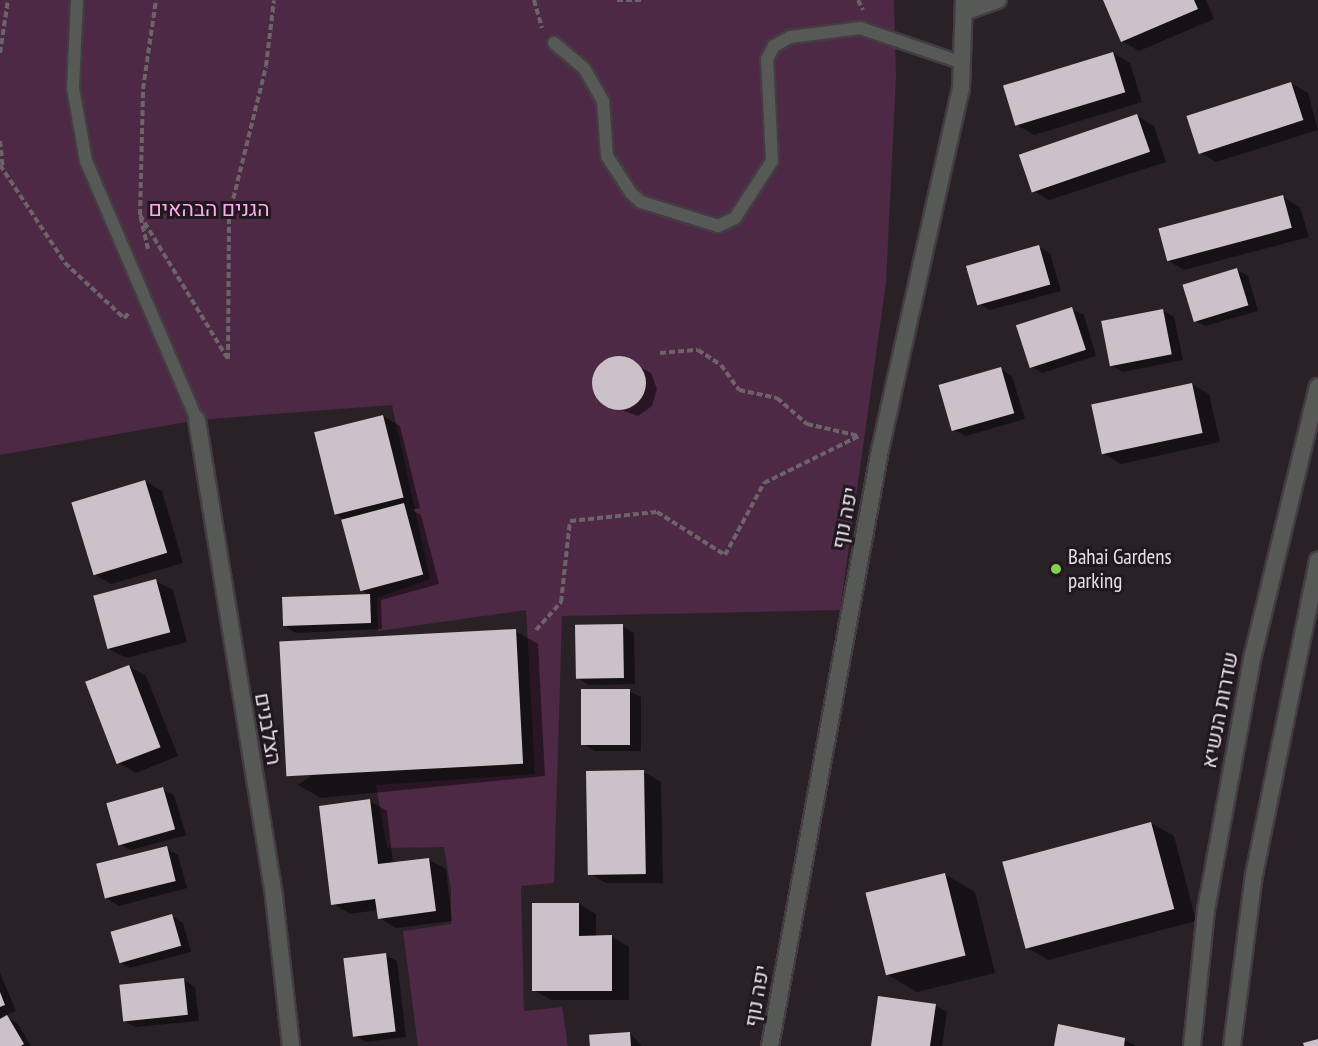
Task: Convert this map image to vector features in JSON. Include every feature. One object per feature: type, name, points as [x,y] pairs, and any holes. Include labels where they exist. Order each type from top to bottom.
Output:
[{"type":"street","points":[[966,6],[998,0]]},
{"type":"street","name":"יפה נוף","points":[[770,1046],[880,450],[963,63],[966,6]]},
{"type":"street","name":"שדרות הנשיא","points":[[1192,1046],[1206,910],[1253,655],[1318,387]]},
{"type":"street","name":"הצלבנים","points":[[197,420],[274,897],[291,1046]]},
{"type":"street","points":[[1232,1046],[1256,863],[1318,560]]},
{"type":"lane","points":[[77,0],[73,88],[86,161],[146,295],[197,420]]},
{"type":"lane","points":[[554,43],[584,68],[603,101],[607,156],[631,194],[641,202],[718,226],[735,218],[772,161],[767,59],[774,46],[790,37],[860,28],[963,63]]},
{"type":"path","points":[[0,53],[8,0]]},
{"type":"path","points":[[156,0],[143,89],[140,215],[228,359],[229,216],[266,66],[274,0]]},
{"type":"path","points":[[534,0],[535,15],[554,43]]},
{"type":"path","points":[[617,0],[643,0]]},
{"type":"path","points":[[0,141],[1,167],[65,263],[124,318],[146,295]]},
{"type":"path","points":[[536,630],[561,602],[570,521],[657,512],[725,555],[764,483],[859,436],[807,424],[777,398],[739,390],[721,366],[698,350],[660,353]]},
{"type":"green space","name":"הגנים הבהאים","points":[[0,0],[894,0],[896,77],[886,283],[840,610],[562,616],[554,883],[521,886],[524,1011],[562,1007],[568,1046],[418,1046],[403,931],[451,924],[451,890],[444,847],[387,848],[376,785],[535,774],[526,610],[378,631],[377,598],[430,579],[392,405],[197,420],[0,455]]},
{"type":"building","points":[[1103,0],[1194,0],[1198,9],[1121,42]]},
{"type":"building","points":[[1113,52],[1125,92],[1015,126],[1003,86]]},
{"type":"building","points":[[1291,82],[1303,120],[1199,154],[1186,116]]},
{"type":"building","points":[[1137,114],[1150,152],[1032,193],[1019,155]]},
{"type":"building","points":[[1283,195],[1292,228],[1167,261],[1158,228]]},
{"type":"building","points":[[1039,245],[1050,284],[977,305],[966,266]]},
{"type":"building","points":[[1237,268],[1248,305],[1194,322],[1182,285]]},
{"type":"building","points":[[1072,307],[1086,350],[1030,368],[1016,325]]},
{"type":"building","points":[[1163,309],[1172,354],[1110,366],[1101,321]]},
{"type":"building","points":[[614,356],[624,356],[634,360],[642,368],[646,383],[642,398],[634,406],[624,410],[614,410],[604,406],[596,398],[592,388],[592,378],[596,368],[604,360]]},
{"type":"building","points":[[1001,367],[1014,413],[952,431],[939,385]]},
{"type":"building","points":[[1192,383],[1203,433],[1102,454],[1091,404]]},
{"type":"building","points":[[383,415],[404,497],[335,515],[314,432]]},
{"type":"building","points":[[145,480],[167,553],[94,575],[71,503]]},
{"type":"building","points":[[404,503],[423,574],[360,591],[341,520]]},
{"type":"building","points":[[156,579],[170,632],[107,649],[93,596]]},
{"type":"building","points":[[370,594],[371,623],[283,626],[282,597]]},
{"type":"building","points":[[623,624],[624,678],[576,679],[575,625]]},
{"type":"building","points":[[516,629],[523,764],[286,776],[279,641]]},
{"type":"building","points":[[129,665],[161,747],[117,764],[85,682]]},
{"type":"building","points":[[581,689],[630,689],[630,745],[581,745]]},
{"type":"building","points":[[644,770],[646,874],[588,875],[586,771]]},
{"type":"building","points":[[163,787],[175,829],[118,846],[106,803]]},
{"type":"building","points":[[370,799],[378,864],[429,858],[436,911],[378,919],[375,899],[331,905],[319,806]]},
{"type":"building","points":[[1151,822],[1174,909],[1026,949],[1002,862]]},
{"type":"building","points":[[167,846],[176,881],[105,899],[96,864]]},
{"type":"building","points":[[945,873],[966,955],[886,975],[865,893]]},
{"type":"building","points":[[532,903],[579,903],[579,936],[612,935],[612,991],[532,991]]},
{"type":"building","points":[[172,914],[181,946],[120,963],[110,932]]},
{"type":"building","points":[[386,953],[396,1031],[353,1037],[343,958]]},
{"type":"building","points":[[184,978],[188,1015],[123,1022],[119,985]]},
{"type":"building","points":[[0,992],[5,1005],[0,1007]]},
{"type":"building","points":[[878,996],[936,1004],[930,1046],[871,1046]]},
{"type":"building","points":[[7,1015],[24,1044],[21,1046],[0,1046],[0,1019]]},
{"type":"building","points":[[1058,1024],[1125,1038],[1124,1046],[1054,1046]]},
{"type":"building","points":[[630,1032],[631,1046],[590,1046],[589,1035]]},
{"type":"building","points":[[1318,1039],[1318,1046],[1304,1046],[1303,1043]]},
{"type":"place","name":"Bahai Gardens parking","points":[[1056,569]]}]
